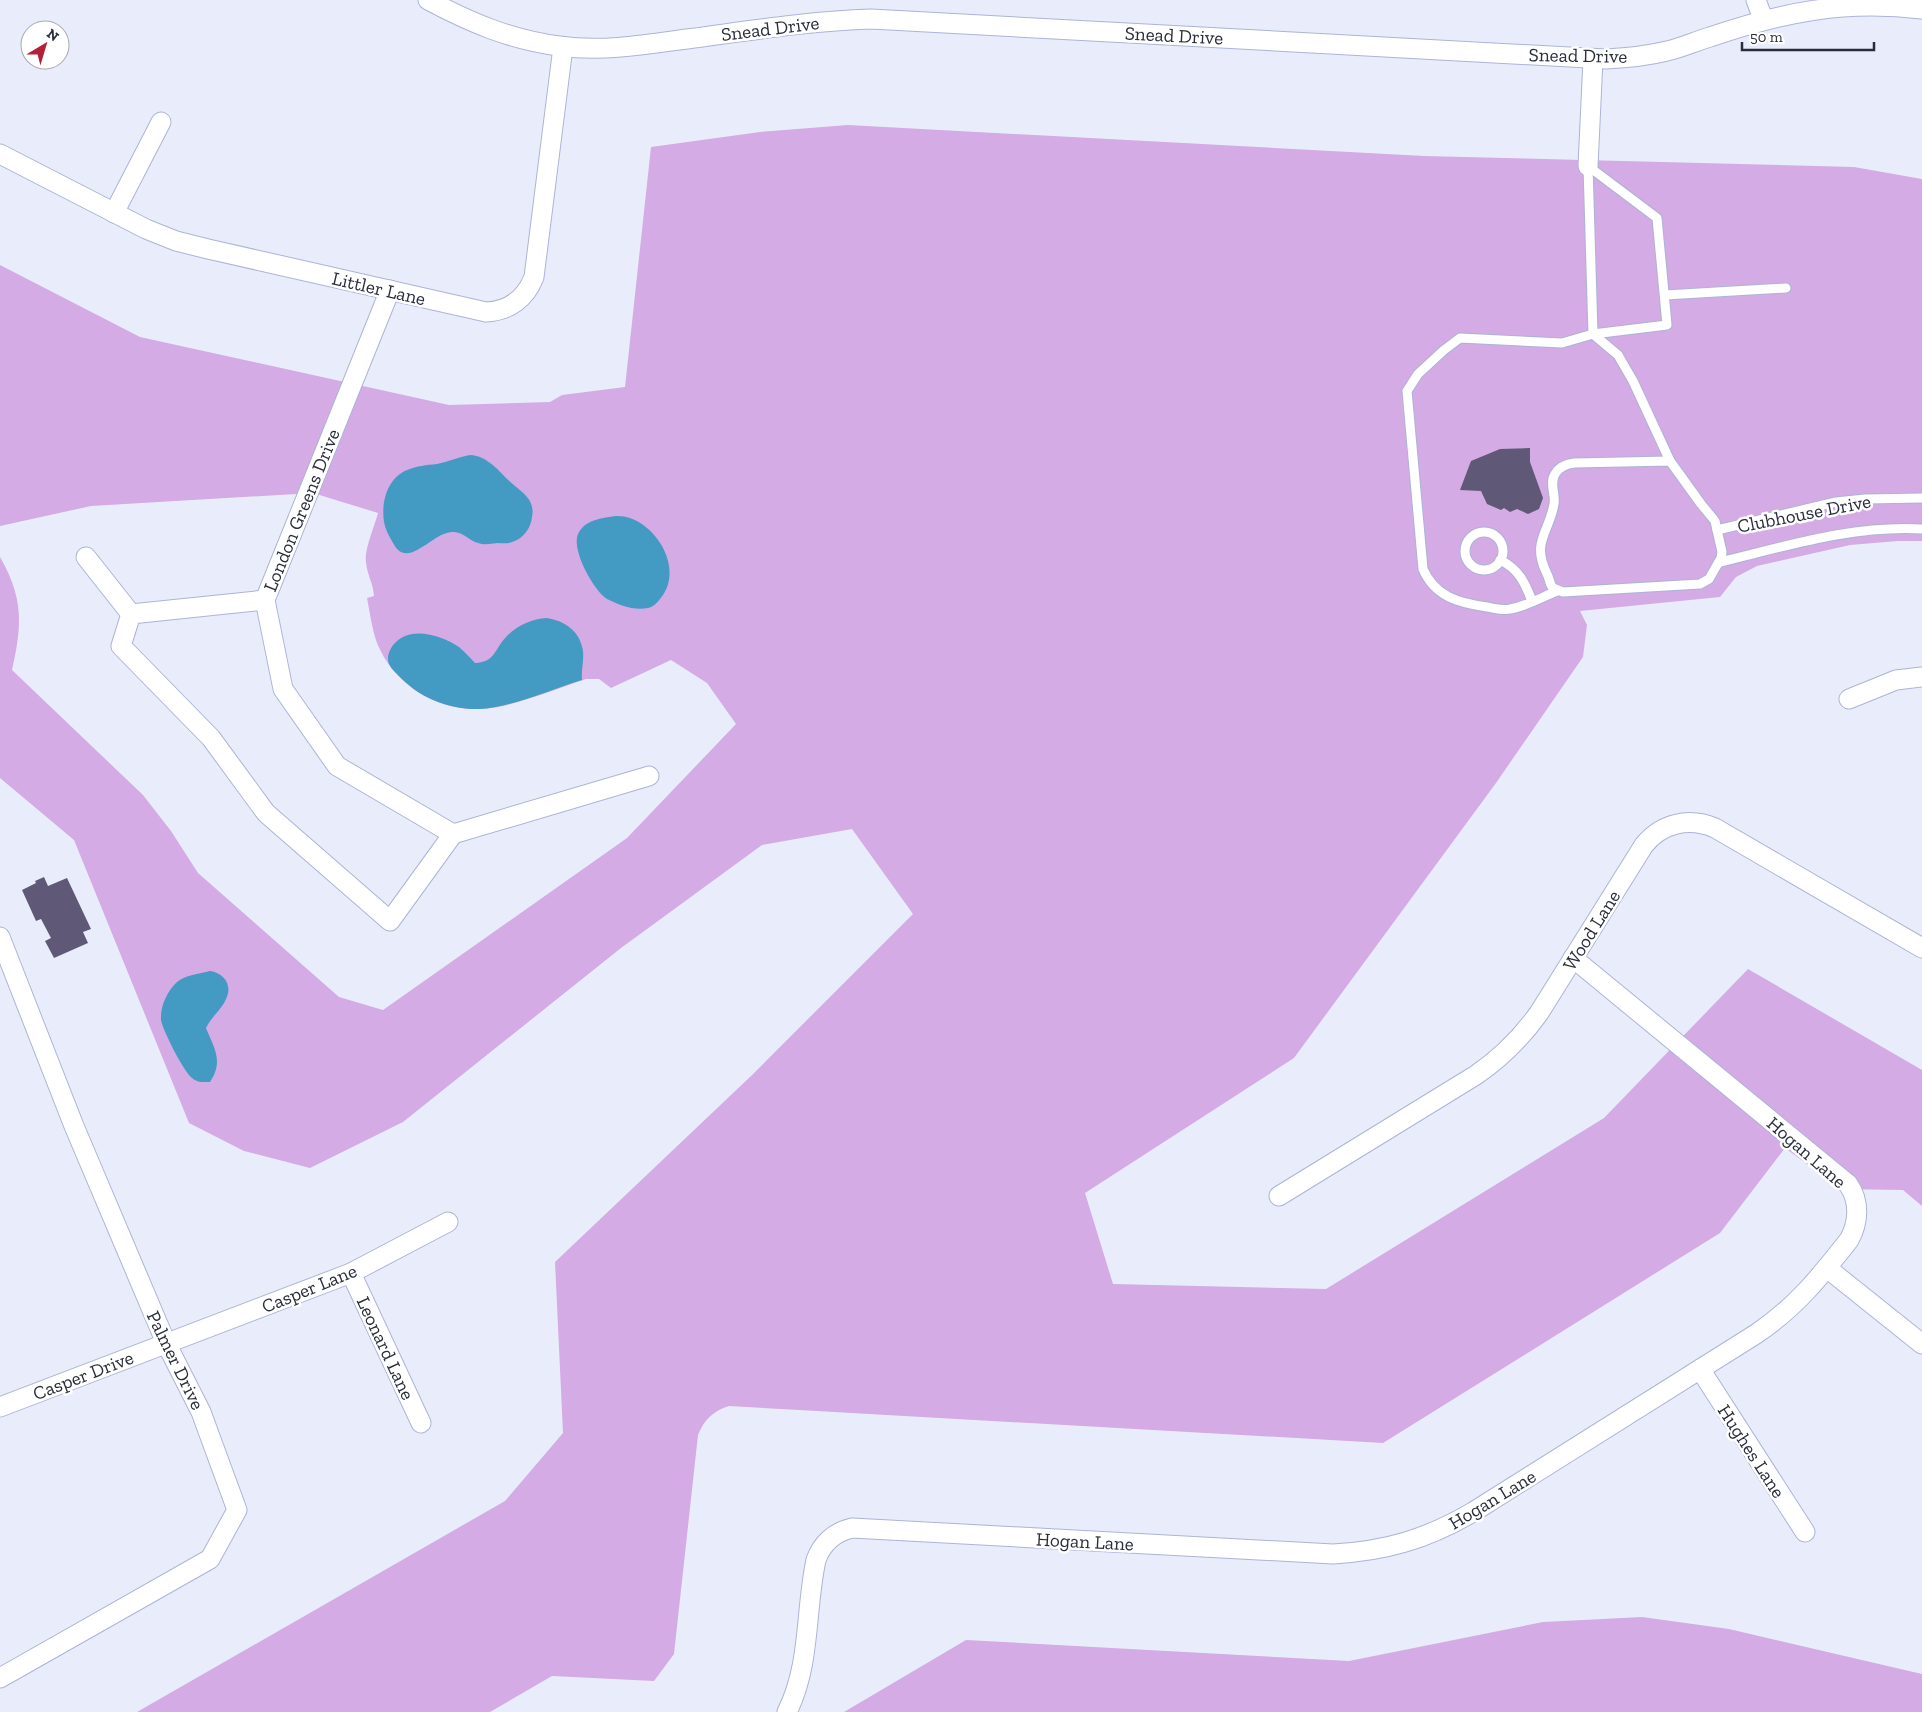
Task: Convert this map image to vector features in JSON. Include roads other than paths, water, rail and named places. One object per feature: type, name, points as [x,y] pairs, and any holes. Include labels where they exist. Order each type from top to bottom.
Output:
[{"type":"street","name":"Snead Drive","points":[[428,0],[484,28],[526,40],[563,47],[610,49],[636,47],[802,24],[836,20],[871,19],[1593,59],[1627,58],[1668,51],[1763,19],[1801,8],[1837,1],[1873,1],[1922,9]]},
{"type":"street","points":[[1756,0],[1763,19]]},
{"type":"street","name":"Littler Lane","points":[[0,154],[146,229],[184,243],[486,312],[514,304],[527,292],[533,281],[563,47]]},
{"type":"street","points":[[1588,166],[1593,59]]},
{"type":"street","points":[[114,213],[161,122]]},
{"type":"street","name":"London Greens Drive","points":[[390,290],[265,600],[283,689],[337,766],[453,834]]},
{"type":"street","points":[[86,557],[131,614]]},
{"type":"street","points":[[131,614],[265,600]]},
{"type":"street","points":[[131,614],[121,646],[211,738],[266,813],[390,922],[453,834],[649,776]]},
{"type":"street","points":[[1849,699],[1896,680],[1922,677]]},
{"type":"street","name":"Wood Lane","points":[[1279,1196],[1491,1065],[1504,1053],[1529,1027],[1650,838],[1666,828],[1688,822],[1715,828],[1922,948]]},
{"type":"street","name":"Palmer Drive","points":[[0,937],[74,1126],[166,1344],[201,1412],[237,1510],[210,1559],[0,1678]]},
{"type":"street","name":"Hogan Lane","points":[[787,1712],[797,1689],[804,1662],[816,1560],[828,1540],[845,1530],[852,1528],[1333,1554],[1375,1550],[1416,1540],[1454,1523],[1772,1323],[1801,1298],[1849,1240],[1855,1228],[1856,1205],[1848,1184],[1573,958]]},
{"type":"street","name":"Casper Lane","points":[[166,1344],[351,1273],[448,1222]]},
{"type":"street","points":[[1827,1268],[1922,1344]]},
{"type":"street","name":"Leonard Lane","points":[[351,1273],[421,1423]]},
{"type":"street","name":"Casper Drive","points":[[0,1407],[166,1344]]},
{"type":"street","name":"Hughes Lane","points":[[1700,1369],[1805,1532]]},
{"type":"lane","points":[[1557,590],[1508,610],[1464,604],[1443,595],[1427,578],[1423,569],[1407,391],[1418,374],[1460,338],[1562,343],[1594,334],[1668,325],[1657,218],[1588,166]]},
{"type":"lane","points":[[1588,166],[1594,334],[1618,355],[1633,381],[1670,461],[1713,518],[1722,552],[1720,562],[1709,579],[1700,584],[1563,592],[1550,584],[1543,567],[1540,550],[1542,535],[1554,506],[1553,481],[1556,473],[1564,466],[1574,463],[1670,461]]},
{"type":"lane","points":[[1664,295],[1786,288]]},
{"type":"lane","name":"Clubhouse Drive","points":[[1717,530],[1836,502],[1865,499],[1922,498]]},
{"type":"lane","name":"Clubhouse Drive","points":[[1720,562],[1841,533],[1885,528],[1922,529]]},
{"type":"lane","points":[[1479,533],[1493,535],[1502,546],[1500,560],[1496,566],[1489,569],[1475,568],[1469,563],[1466,556],[1467,542],[1472,536],[1479,533]]},
{"type":"lane","points":[[1500,560],[1517,572],[1523,580],[1532,601]]},
{"type":"water","points":[[470,455],[489,462],[529,499],[533,512],[526,532],[516,541],[510,543],[485,544],[475,542],[457,532],[446,533],[413,552],[399,551],[387,532],[383,515],[385,499],[390,485],[400,474],[407,470]]},
{"type":"water","points":[[616,516],[630,518],[642,524],[662,546],[668,559],[670,573],[667,587],[655,605],[643,609],[632,608],[607,599],[596,587],[584,568],[577,548],[579,532],[586,524]]},
{"type":"water","points":[[547,618],[566,624],[579,638],[583,651],[582,680],[517,702],[480,709],[446,705],[415,690],[395,672],[388,662],[389,652],[395,643],[409,634],[418,633],[444,639],[459,647],[475,663],[482,662],[491,657],[507,636],[516,629],[531,621]]},
{"type":"water","points":[[210,971],[219,974],[226,980],[228,994],[224,1003],[206,1028],[217,1061],[210,1082],[203,1082],[196,1081],[184,1068],[166,1033],[161,1015],[165,1000],[177,982],[188,976]]}]
